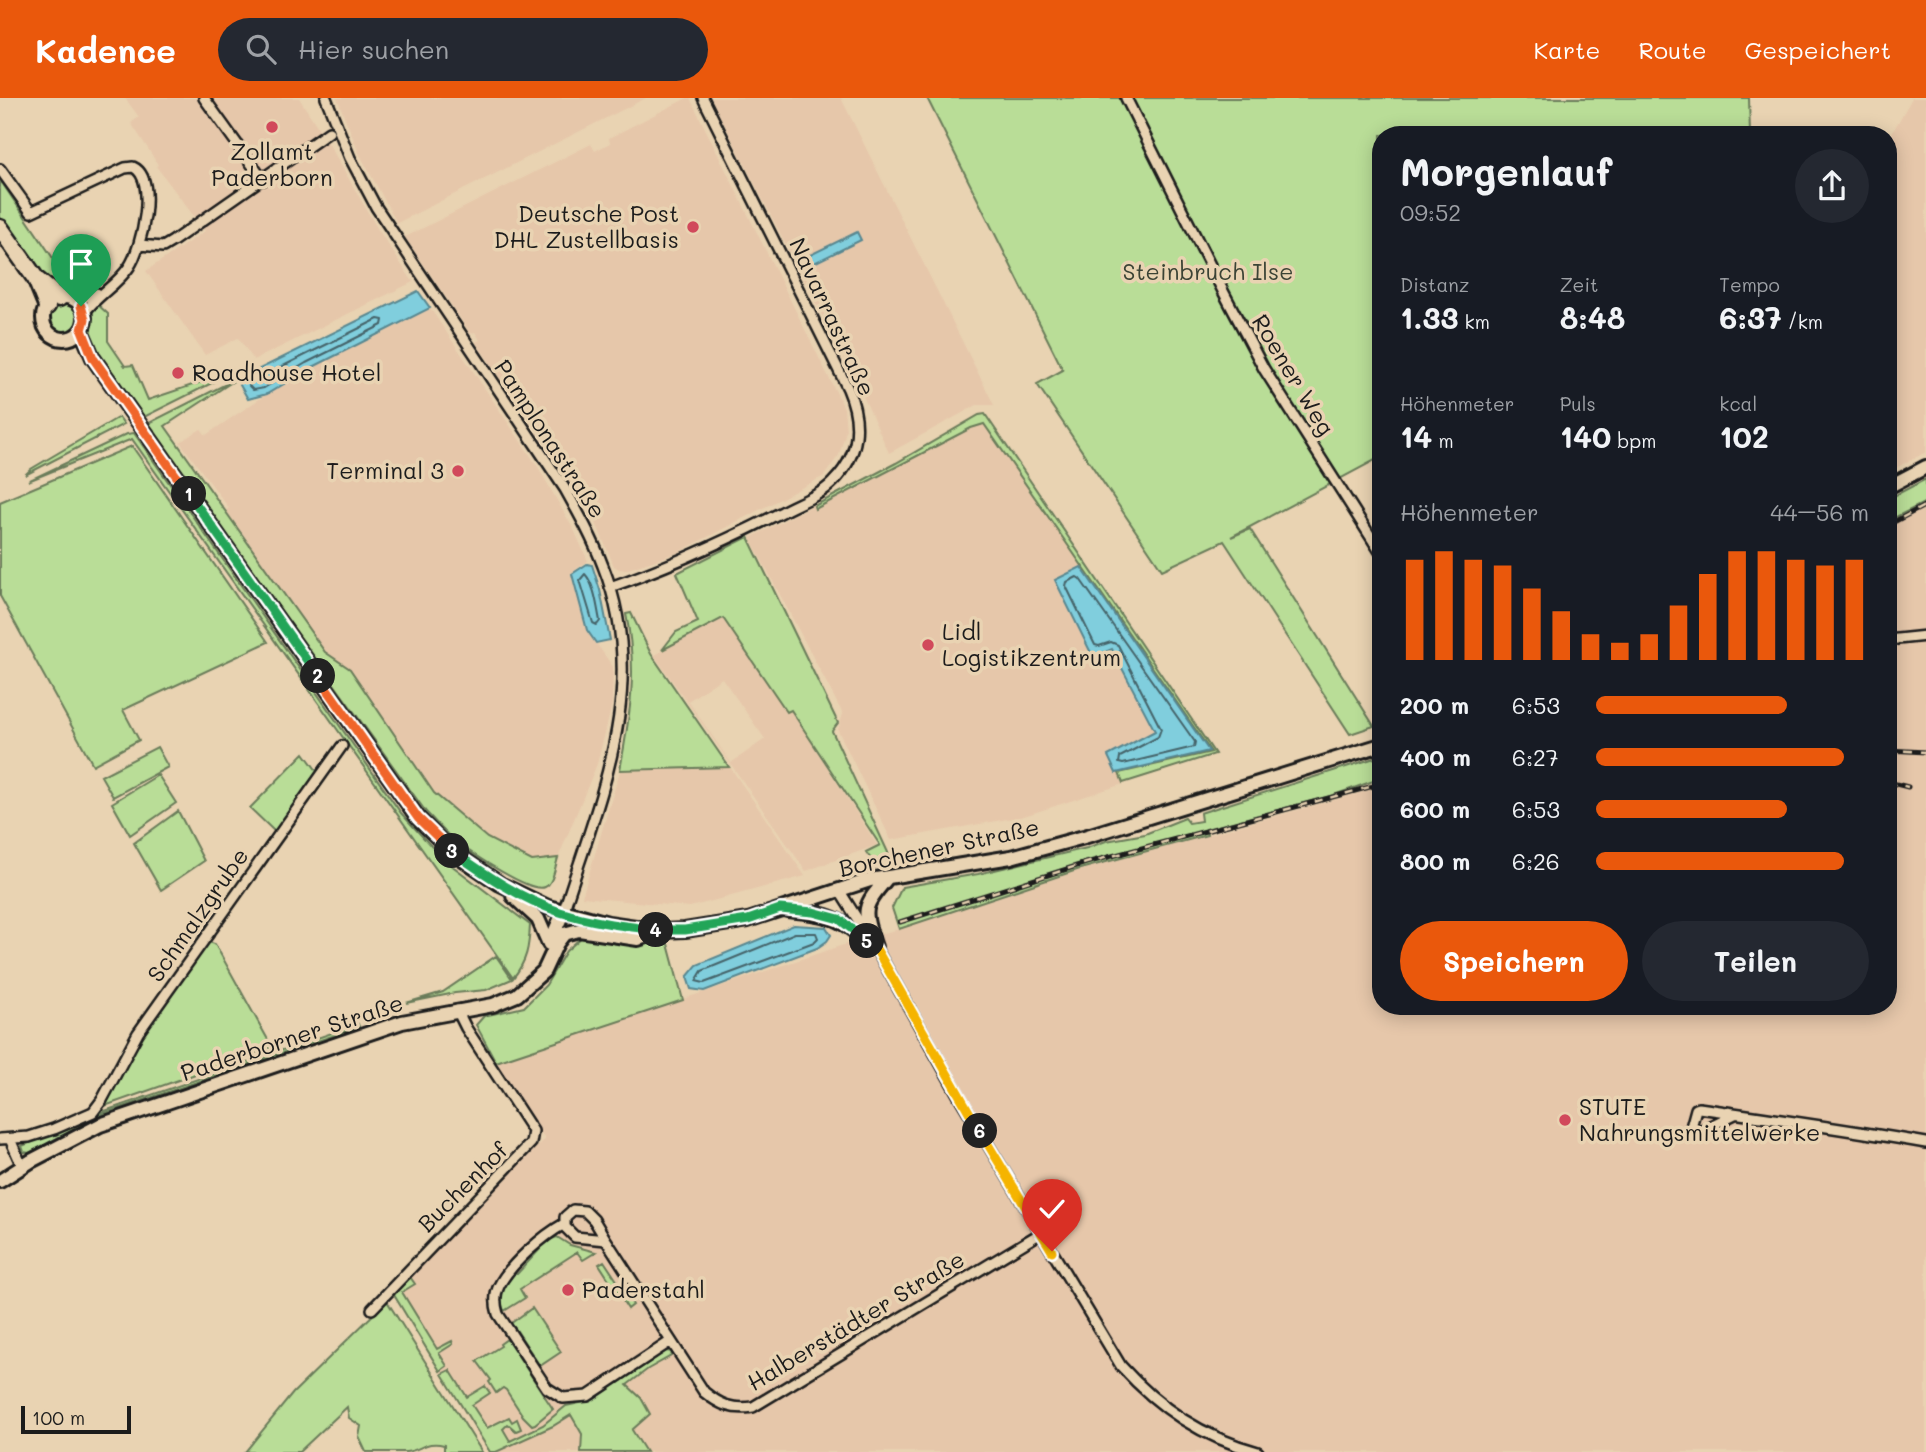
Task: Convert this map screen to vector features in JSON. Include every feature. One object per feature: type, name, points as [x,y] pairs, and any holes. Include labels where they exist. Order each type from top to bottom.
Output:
[{"type":"highway","points":[[0,228],[53,302]]},
{"type":"main road","points":[[68,298],[76,301],[84,313],[82,330],[70,339],[57,338],[46,331],[42,318],[53,302],[68,298]]},
{"type":"main road","name":"Borchener Straße","points":[[82,330],[93,358],[418,818],[450,850],[500,884],[563,913],[663,931],[748,920],[888,877],[1011,857],[1084,838],[1372,748]]},
{"type":"main road","name":"Borchener Straße","points":[[70,339],[93,358]]},
{"type":"main road","points":[[1897,482],[1926,467]]},
{"type":"main road","points":[[875,947],[865,916],[868,901],[888,877]]},
{"type":"main road","points":[[500,884],[538,919],[549,944]]},
{"type":"main road","points":[[780,909],[813,912],[839,919],[875,947]]},
{"type":"main road","points":[[536,978],[563,913]]},
{"type":"main road","points":[[536,978],[544,971],[557,943],[564,934],[571,931],[638,939],[663,931]]},
{"type":"main road","name":"Paderborner Straße","points":[[0,1181],[22,1166],[100,1125],[402,1022],[493,1005],[517,995],[536,978]]},
{"type":"street","points":[[204,98],[262,180]]},
{"type":"street","name":"Pamplonastraße","points":[[326,98],[341,139],[376,207],[565,489],[590,536],[610,587],[621,650],[620,713],[614,753],[563,913]]},
{"type":"street","name":"Navarrastraße","points":[[610,587],[681,561],[824,490],[845,466],[856,439],[855,407],[848,389],[703,98]]},
{"type":"street","name":"Roener Weg","points":[[1126,98],[1264,369],[1372,538]]},
{"type":"street","points":[[139,245],[163,247],[329,132]]},
{"type":"street","points":[[0,169],[31,212],[125,168],[137,168],[146,184],[139,245],[134,260],[122,277],[102,291],[76,301]]},
{"type":"street","points":[[84,313],[102,291]]},
{"type":"street","points":[[1897,639],[1926,636]]},
{"type":"street","name":"Schmalzgrube","points":[[5,1139],[29,1137],[93,1112],[103,1100],[138,1033],[342,746]]},
{"type":"street","points":[[839,890],[875,947],[960,1098],[1109,1349],[1140,1387],[1172,1414],[1199,1431],[1258,1452]]},
{"type":"street","name":"Buchenhof","points":[[372,1308],[531,1143],[533,1131],[457,1010]]},
{"type":"street","points":[[1735,1114],[1926,1143]]},
{"type":"street","points":[[5,1139],[22,1166]]},
{"type":"street","name":"Halberstädter Straße","points":[[671,1341],[589,1396],[563,1398],[547,1388],[498,1314],[495,1299],[498,1286],[551,1231],[564,1224],[569,1213],[585,1211],[594,1220],[704,1392],[718,1403],[732,1408],[753,1407],[1041,1233]]},
{"type":"street","points":[[564,1224],[575,1237],[606,1240]]},
{"type":"shaded area","points":[[125,98],[299,98],[377,228],[413,282],[254,360],[238,338],[205,355],[146,271],[205,231],[156,166],[158,165],[131,123],[139,117]]},
{"type":"shaded area","points":[[337,98],[646,98],[397,223],[359,153]]},
{"type":"shaded area","points":[[690,98],[844,408],[846,431],[839,455],[824,476],[677,553],[625,570],[614,566],[594,518],[476,342],[480,340],[475,332],[471,334],[405,237],[591,144],[595,151],[610,143],[609,138]]},
{"type":"shaded area","points":[[711,98],[841,98],[994,405],[977,405],[889,453],[864,398]]},
{"type":"shaded area","points":[[1912,98],[1926,98],[1926,452],[1897,467],[1897,126]]},
{"type":"shaded area","points":[[430,308],[538,467],[574,530],[588,561],[571,573],[587,630],[613,667],[612,705],[597,764],[558,858],[532,861],[486,838],[435,793],[350,669],[325,652],[226,511],[229,508],[180,442],[201,429],[206,435],[309,369]]},
{"type":"shaded area","points":[[985,413],[1216,754],[1024,816],[891,840],[838,730],[843,714],[750,538],[895,463],[978,414]]},
{"type":"shaded area","points":[[1926,506],[1926,1452],[488,1452],[393,1294],[545,1139],[496,1062],[855,941],[1080,870],[1372,789],[1372,1015],[1897,1015],[1897,518]]},
{"type":"shaded area","points":[[723,618],[787,712],[791,710],[877,845],[806,871],[654,655]],"holes":[[[722,678],[765,739],[731,763],[688,701]]]},
{"type":"shaded area","points":[[730,767],[805,876],[690,907],[582,897],[620,771]]},
{"type":"green space","name":"Steinbruch Ilse","points":[[927,98],[1749,98],[1750,126],[1372,126],[1372,462],[1231,537],[1250,529],[1372,727],[1350,734],[1224,541],[1162,570],[1037,384],[1063,370]]},
{"type":"green space","points":[[0,180],[57,264],[59,272],[81,278],[88,293],[80,295],[51,287],[35,268],[0,218]]},
{"type":"green space","points":[[64,303],[76,307],[80,319],[76,331],[64,335],[52,331],[48,319],[52,307]]},
{"type":"green space","points":[[97,304],[108,314],[108,341],[125,366],[133,365],[148,400],[213,378],[214,382],[142,418],[88,338],[91,313]]},
{"type":"green space","points":[[238,378],[165,426],[325,652],[350,669],[434,793],[487,838],[532,861],[558,858],[552,879],[545,887],[538,888],[515,879],[488,863],[454,840],[426,812],[147,424]]},
{"type":"green space","points":[[985,414],[1215,754],[1123,783],[1119,773],[1211,752],[984,424],[971,428],[815,509],[814,506]]},
{"type":"green space","points":[[119,417],[124,424],[25,475],[31,469]]},
{"type":"green space","points":[[134,433],[401,813],[442,858],[530,925],[526,953],[513,978],[132,439],[28,481]]},
{"type":"green space","points":[[132,446],[268,642],[123,710],[139,740],[93,765],[0,596],[0,502]]},
{"type":"green space","points":[[1926,479],[1926,502],[1897,516],[1897,494]]},
{"type":"green space","points":[[748,537],[838,723],[832,731],[891,859],[873,862],[866,852],[880,845],[791,710],[787,712],[723,618],[662,650],[676,632],[698,622],[677,573]]},
{"type":"green space","points":[[631,613],[651,654],[729,767],[620,770],[631,692],[632,654],[626,614]]},
{"type":"green space","points":[[157,747],[168,767],[113,797],[101,776]]},
{"type":"green space","points":[[304,753],[317,771],[275,832],[250,808]]},
{"type":"green space","points":[[1372,759],[1372,781],[1334,795],[1206,829],[1207,835],[1080,869],[899,929],[892,908],[902,887],[978,874],[1106,841],[1145,834],[1185,818],[1189,823],[1201,821],[1200,813]]},
{"type":"green space","points":[[158,775],[176,803],[130,835],[112,803]]},
{"type":"green space","points":[[178,811],[204,861],[161,890],[134,843]]},
{"type":"green space","points":[[583,936],[668,944],[683,1000],[496,1062],[476,1025],[484,1016],[524,1007],[546,985],[566,951]]},
{"type":"green space","points":[[208,942],[215,944],[272,1047],[102,1107],[141,1035]]},
{"type":"green space","points":[[496,956],[512,979],[486,990],[406,1003],[443,992]]},
{"type":"green space","points":[[358,1024],[359,1027],[103,1114],[29,1153],[24,1152],[22,1146],[102,1112]]},
{"type":"green space","points":[[557,1237],[570,1245],[596,1252],[583,1260],[577,1252],[520,1289],[525,1298],[504,1311],[503,1291],[512,1274],[517,1274],[541,1248],[541,1243]]},
{"type":"green space","points":[[604,1261],[633,1305],[628,1309],[599,1264]]},
{"type":"green space","points":[[408,1274],[415,1284],[402,1292],[437,1349],[452,1341],[453,1344],[439,1353],[447,1366],[440,1371],[394,1295],[395,1289]]},
{"type":"green space","points":[[387,1301],[482,1452],[444,1452],[444,1445],[428,1444],[406,1452],[366,1452],[359,1437],[361,1426],[349,1418],[347,1407],[299,1452],[245,1452],[293,1393]]},
{"type":"green space","points":[[532,1308],[561,1352],[540,1366],[510,1324]]},
{"type":"green space","points":[[507,1339],[553,1409],[532,1425],[506,1390],[503,1388],[496,1393],[489,1382],[491,1380],[477,1361]]},
{"type":"green space","points":[[666,1351],[672,1352],[671,1356],[627,1385],[641,1398],[650,1414],[632,1430],[646,1452],[581,1452],[582,1434],[571,1415],[553,1426],[496,1452],[490,1452],[442,1374],[450,1370],[467,1397],[485,1386],[490,1393],[472,1405],[487,1428],[509,1417],[512,1422],[517,1419],[521,1429],[516,1431],[508,1424],[503,1429],[510,1441],[543,1425],[566,1406],[593,1400]]},
{"type":"water","points":[[857,232],[861,240],[808,266],[804,258]]},
{"type":"water","points":[[418,291],[430,308],[309,369],[267,394],[248,399],[237,380]]},
{"type":"water","points":[[587,564],[592,565],[600,590],[610,640],[596,643],[587,630],[572,574]]},
{"type":"water","points":[[1081,567],[1209,751],[1116,773],[1108,756],[1155,731],[1112,649],[1093,657],[1055,580]]},
{"type":"water","points":[[794,925],[826,927],[831,935],[817,948],[704,991],[691,989],[687,977],[697,965]]},
{"type":"railway","points":[[1897,520],[1926,505]]},
{"type":"railway","points":[[1897,750],[1926,752]]},
{"type":"railway","points":[[1897,784],[1908,787]]},
{"type":"railway","points":[[900,922],[1086,863],[1372,786]]},
{"type":"place","name":"Zollamt Paderborn","points":[[272,127]]},
{"type":"place","name":"Deutsche Post DHL Zustellbasis","points":[[693,227]]},
{"type":"place","name":"Roadhouse Hotel","points":[[178,373]]},
{"type":"place","name":"Terminal 3","points":[[458,471]]},
{"type":"place","name":"Lidl Logistikzentrum","points":[[928,645]]},
{"type":"place","name":"STUTE Nahrungsmittelwerke","points":[[1565,1120]]},
{"type":"place","name":"Paderstahl","points":[[568,1290]]},
{"type":"route","points":[[81,306],[85,319],[82,330],[93,358],[418,818],[450,850],[500,884],[548,907],[608,923],[663,931],[685,930],[748,920],[780,909],[813,912],[839,919],[875,947],[960,1098],[1052,1251]]}]
